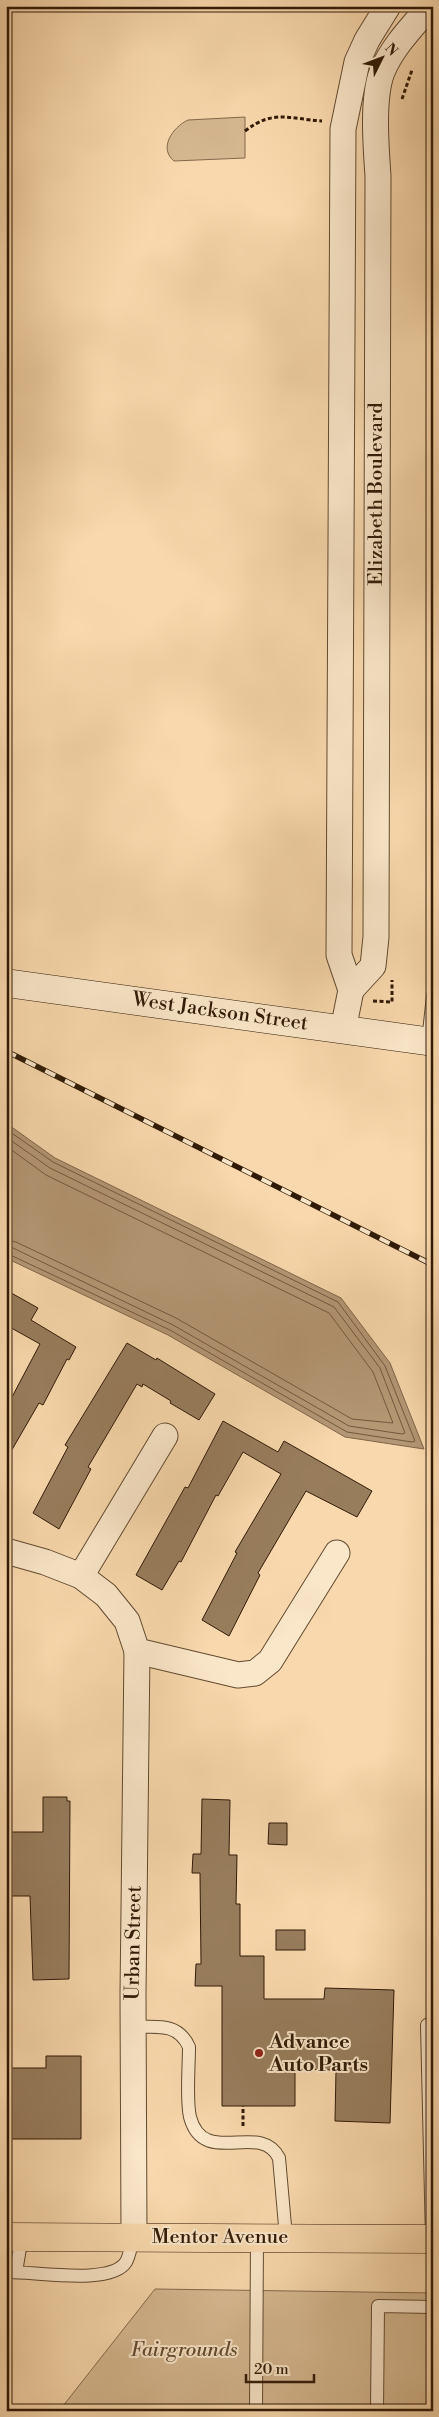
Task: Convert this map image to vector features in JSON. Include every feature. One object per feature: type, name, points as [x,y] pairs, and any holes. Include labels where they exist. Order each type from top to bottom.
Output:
[{"type":"main road","name":"Mentor Avenue","points":[[14,2236],[432,2239]]},
{"type":"street","name":"Elizabeth Boulevard","points":[[343,1030],[351,990],[340,955],[343,129],[357,62],[367,40],[388,6]]},
{"type":"street","name":"Elizabeth Boulevard","points":[[351,990],[373,966],[376,937],[378,186],[376,135],[378,97],[382,72],[401,40],[430,6]]},
{"type":"street","name":"West Jackson Street","points":[[6,983],[430,1042]]},
{"type":"street","points":[[81,1576],[165,1436]]},
{"type":"street","name":"Urban Street","points":[[6,1551],[45,1562],[81,1576],[106,1595],[127,1620],[137,1651],[133,2027],[134,2236]]},
{"type":"street","points":[[137,1651],[238,1675],[254,1672],[270,1661],[337,1553]]},
{"type":"lane","points":[[430,1042],[433,996]]},
{"type":"lane","points":[[427,2026],[432,2239]]},
{"type":"lane","points":[[133,2027],[168,2027],[184,2037],[188,2047],[190,2115],[195,2129],[204,2139],[214,2143],[261,2142],[275,2151],[279,2158],[286,2237]]},
{"type":"lane","points":[[14,2236],[11,2272],[87,2276],[110,2274],[126,2262],[134,2236]]},
{"type":"lane","points":[[256,2411],[257,2237]]},
{"type":"lane","points":[[377,2411],[378,2306],[433,2307]]},
{"type":"path","points":[[245,131],[258,121],[274,116],[324,121]]},
{"type":"green space","points":[[245,117],[245,158],[174,161],[169,156],[167,144],[169,138],[182,123],[188,120]]},
{"type":"green space","name":"Fairgrounds","points":[[155,2289],[433,2293],[433,2411],[59,2411]]},
{"type":"water","points":[[6,1123],[55,1158],[341,1298],[390,1363],[424,1449],[345,1437],[168,1335],[6,1258]]},
{"type":"building","points":[[6,1290],[38,1308],[31,1320],[76,1347],[69,1360],[67,1359],[43,1405],[39,1403],[6,1460],[6,1394],[12,1397],[40,1344],[6,1325]]},
{"type":"building","points":[[127,1343],[156,1360],[157,1358],[215,1394],[199,1420],[143,1384],[142,1387],[137,1384],[88,1467],[91,1469],[59,1529],[33,1513],[68,1447],[65,1445]]},
{"type":"building","points":[[223,1421],[278,1452],[284,1441],[372,1491],[357,1517],[306,1491],[258,1573],[260,1575],[229,1636],[202,1620],[237,1553],[235,1552],[281,1474],[243,1452],[218,1496],[216,1495],[181,1562],[179,1561],[162,1590],[136,1575],[185,1487],[188,1488]]},
{"type":"building","points":[[43,1797],[67,1797],[67,1801],[70,1801],[69,1979],[33,1980],[30,1896],[6,1896],[6,1832],[43,1832]]},
{"type":"building","points":[[202,1799],[230,1800],[229,1855],[237,1855],[236,1904],[240,1904],[240,1956],[264,1956],[264,1999],[324,1999],[325,1988],[394,1990],[390,2123],[335,2121],[336,2070],[295,2069],[295,2106],[222,2106],[222,1986],[195,1986],[196,1964],[201,1964],[200,1873],[192,1873],[193,1854],[201,1854]]},
{"type":"building","points":[[269,1823],[287,1823],[287,1845],[268,1844]]},
{"type":"building","points":[[276,1930],[305,1930],[305,1950],[276,1950]]},
{"type":"building","points":[[46,2056],[81,2056],[81,2139],[6,2139],[6,2068],[46,2068]]},
{"type":"railway","points":[[6,1051],[433,1265]]},
{"type":"place","name":"Advance Auto Parts","points":[[259,2053]]}]
